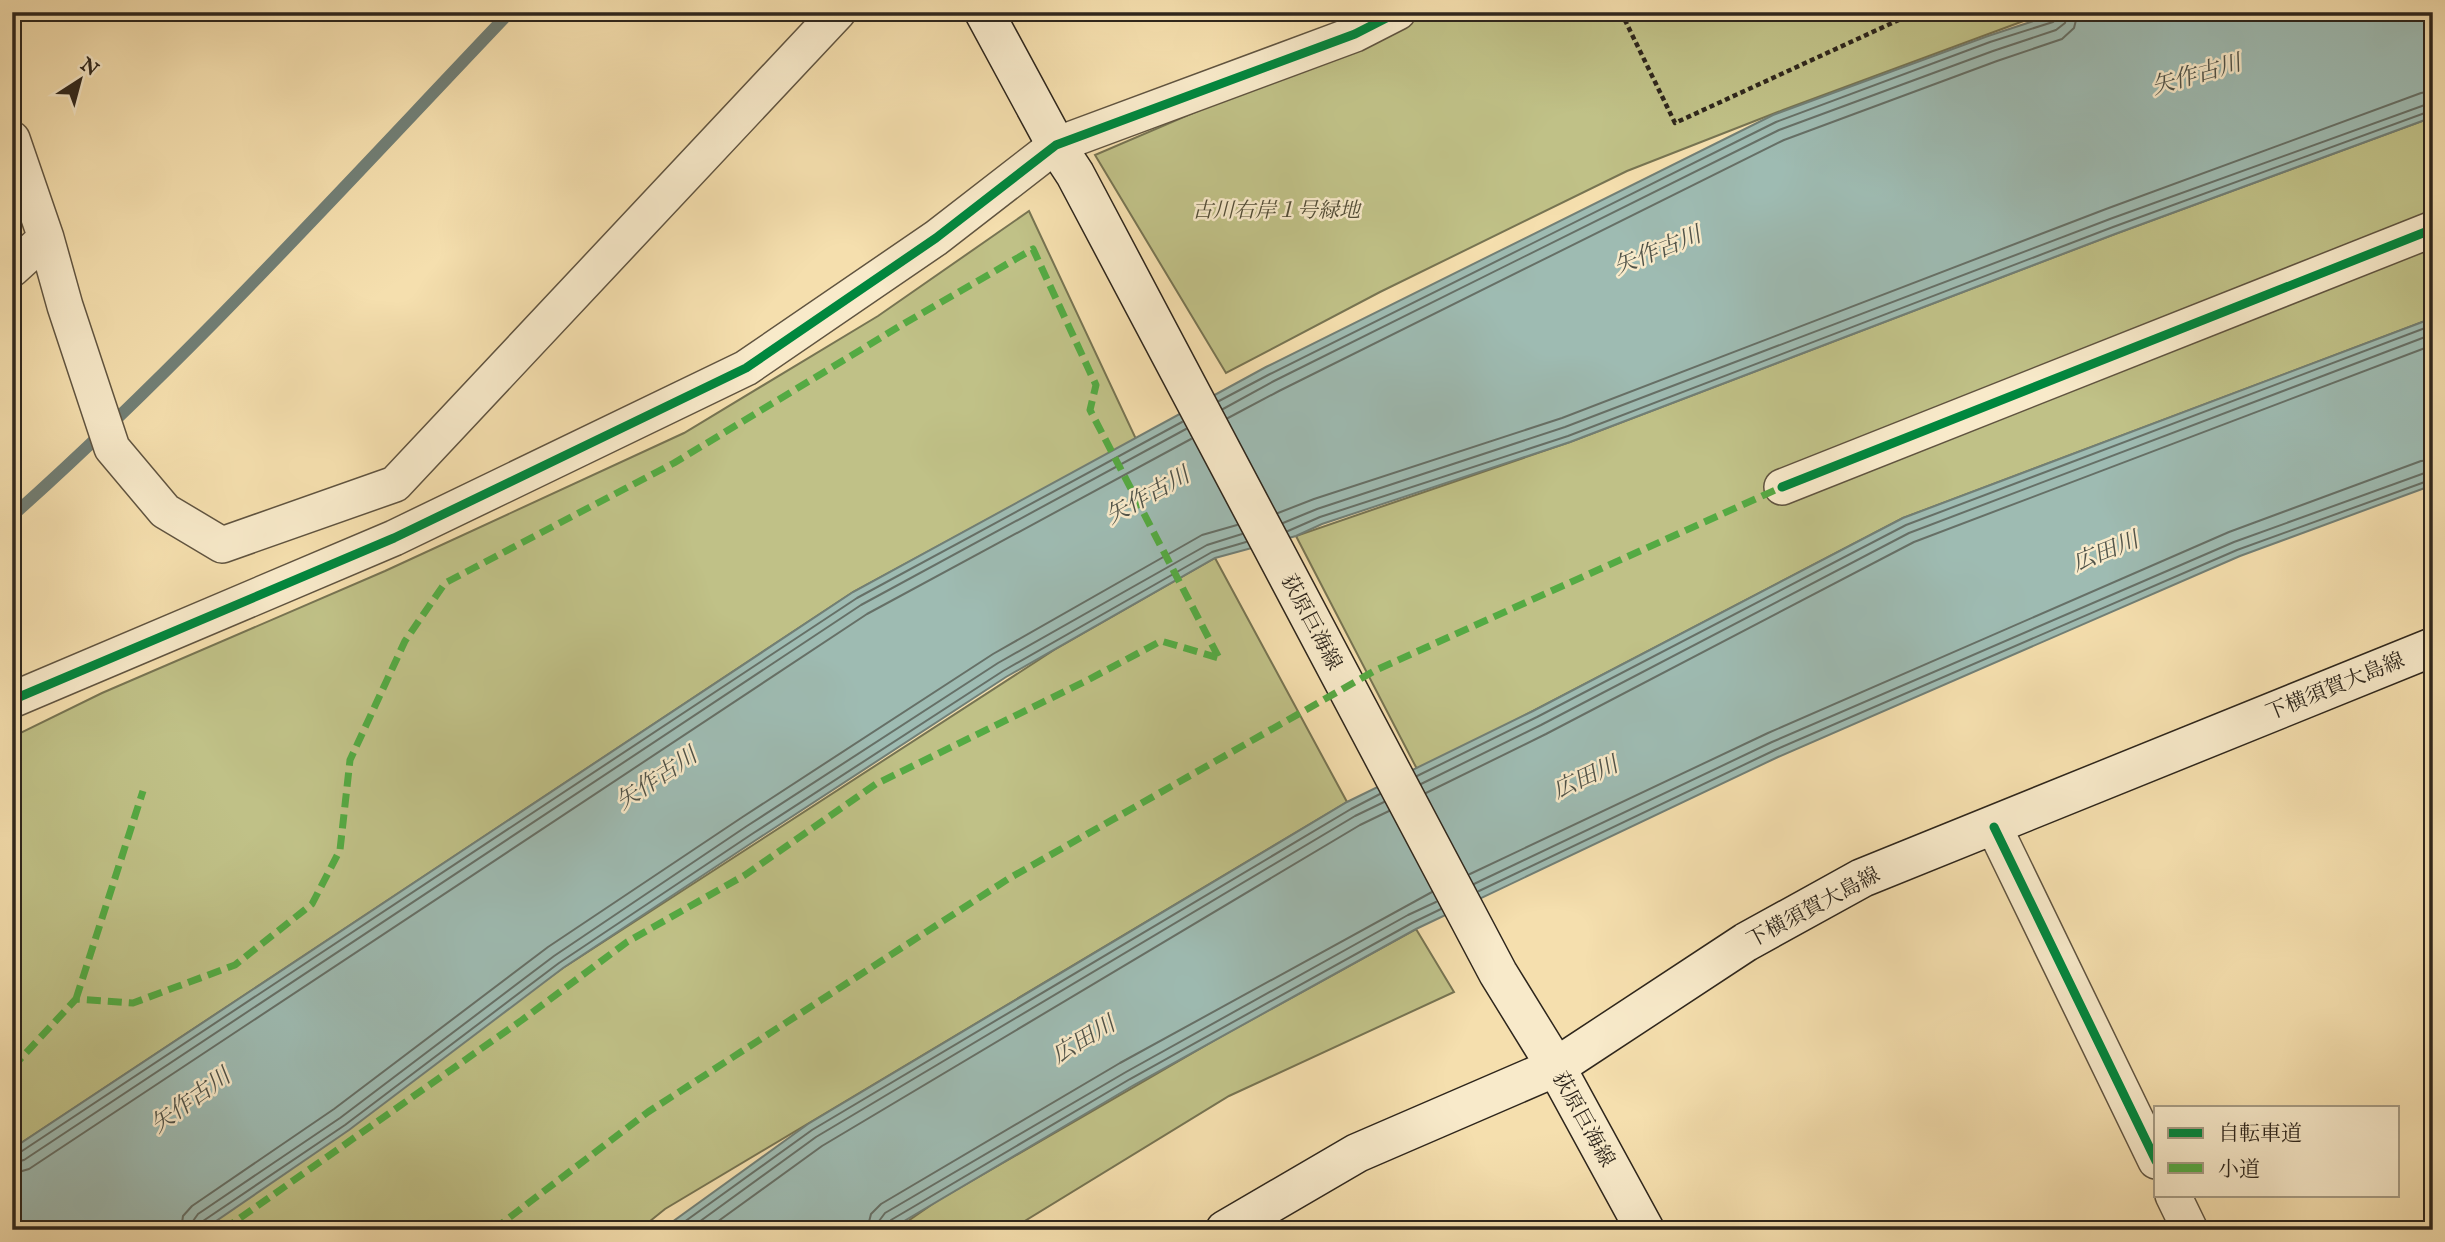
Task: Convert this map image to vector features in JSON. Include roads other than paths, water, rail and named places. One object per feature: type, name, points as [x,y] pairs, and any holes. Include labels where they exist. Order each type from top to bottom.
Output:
[{"type":"main road","name":"荻原巨海線","points":[[984,12],[1498,973],[1556,1068],[1645,1230]]},
{"type":"main road","name":"下横須賀大島線","points":[[1225,1230],[1357,1153],[1556,1068],[1746,942],[1862,878],[1994,827],[2433,647]]},
{"type":"street","points":[[12,139],[112,448],[165,511],[222,545],[395,484],[838,12]]},
{"type":"street","points":[[12,700],[394,538],[746,368],[936,238],[1065,159],[1355,34],[1398,12]]},
{"type":"street","points":[[1782,487],[2433,229]]},
{"type":"street","points":[[12,270],[46,238]]},
{"type":"street","points":[[1994,827],[2154,1157]]},
{"type":"street","points":[[2173,1196],[2190,1230]]},
{"type":"water","name":"矢作古川","points":[[2061,12],[2433,12],[2433,117],[2115,234],[1570,442],[1322,524],[1296,536],[1215,558],[1006,677],[563,968],[349,1130],[203,1230],[12,1230],[12,1149],[853,592],[1266,367],[1773,115]]},
{"type":"water","name":"広田川","points":[[2433,318],[2433,485],[2240,556],[1778,757],[1416,929],[1134,1085],[889,1230],[661,1230],[808,1124],[1347,802],[1533,711],[1903,518]]},
{"type":"waterway","points":[[12,516],[204,333],[510,12]]},
{"type":"park label","name":"古川右岸１号緑地","points":[[1276,210]]}]
